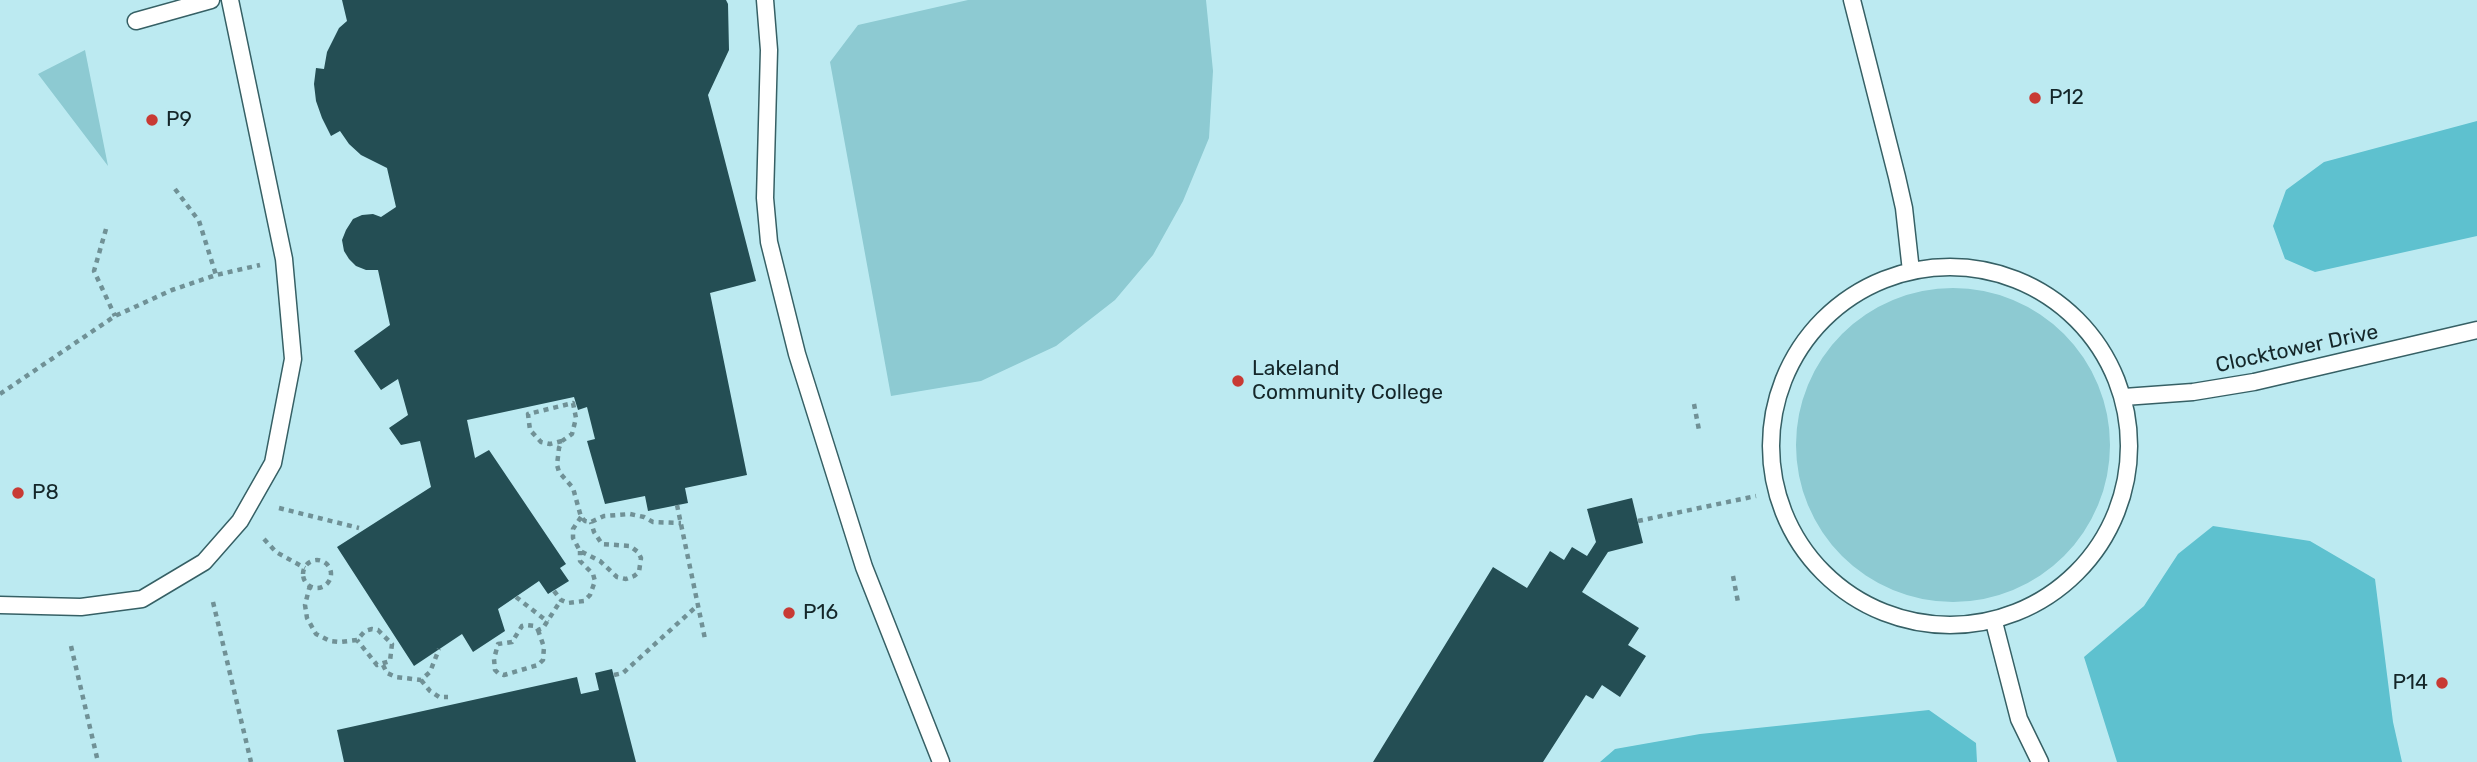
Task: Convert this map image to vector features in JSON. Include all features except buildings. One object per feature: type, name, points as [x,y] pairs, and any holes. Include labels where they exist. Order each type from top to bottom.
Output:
[{"type":"lane","points":[[136,21],[211,0]]},
{"type":"lane","points":[[0,605],[81,607],[142,599],[201,566],[240,521],[273,463],[293,359],[285,272],[230,0]]},
{"type":"lane","points":[[765,0],[769,50],[765,198],[769,242],[797,354],[864,567],[941,762]]},
{"type":"lane","points":[[1852,0],[1902,197],[1911,271]]},
{"type":"lane","points":[[1944,267],[1978,269],[2042,292],[2068,311],[2092,337],[2112,364],[2124,397],[2130,431],[2128,466],[2121,500],[2107,532],[2089,561],[2065,586],[2030,610],[1994,622],[1938,626],[1875,611],[1822,575],[1785,522],[1769,460],[1778,397],[1804,339],[1830,308],[1853,292],[1880,280],[1911,271],[1944,267]]},
{"type":"lane","name":"Clocktower Drive","points":[[2124,397],[2193,392],[2254,382],[2477,330]]},
{"type":"lane","points":[[1994,622],[2019,719],[2040,762]]},
{"type":"path","points":[[175,189],[199,221],[216,275]]},
{"type":"path","points":[[106,229],[94,271],[115,316]]},
{"type":"path","points":[[0,394],[115,316],[172,290],[216,275],[266,263]]},
{"type":"path","points":[[554,591],[561,600],[568,603],[584,601],[594,588],[593,573],[580,561],[580,551],[573,538],[573,530],[581,517],[573,488],[559,472],[556,456],[562,441],[572,434],[576,418],[573,403],[528,414],[530,430],[541,442],[550,444],[562,441]]},
{"type":"path","points":[[1694,404],[1699,430]]},
{"type":"path","points":[[1638,521],[1756,496]]},
{"type":"path","points":[[677,505],[705,639]]},
{"type":"path","points":[[279,508],[359,528]]},
{"type":"path","points":[[591,522],[604,516],[630,514],[660,524],[681,523]]},
{"type":"path","points":[[580,551],[600,561],[617,577],[626,579],[639,572],[641,558],[638,552],[630,546],[602,544],[591,522],[581,517]]},
{"type":"path","points":[[264,539],[276,552],[304,568]]},
{"type":"path","points":[[315,560],[323,561],[330,567],[331,575],[327,583],[318,588],[310,585],[304,577],[304,568],[315,560]]},
{"type":"path","points":[[1733,576],[1738,602]]},
{"type":"path","points":[[310,585],[305,605],[307,618],[316,634],[330,641],[357,640],[377,665],[390,661],[392,644],[385,636],[372,629],[365,631],[357,640]]},
{"type":"path","points":[[516,597],[548,622]]},
{"type":"path","points":[[538,630],[548,622],[561,600]]},
{"type":"path","points":[[213,602],[251,762]]},
{"type":"path","points":[[614,675],[623,673],[698,605]]},
{"type":"path","points":[[522,626],[536,626],[538,630],[544,647],[543,660],[538,665],[504,675],[498,673],[494,659],[498,644],[512,642],[522,626]]},
{"type":"path","points":[[71,646],[99,762]]},
{"type":"path","points":[[421,680],[430,672],[439,649]]},
{"type":"path","points":[[383,665],[387,673],[396,677],[421,680],[430,691],[439,697],[448,698]]},
{"type":"shaded area","points":[[968,0],[1206,0],[1213,71],[1209,138],[1183,201],[1153,255],[1115,300],[1056,346],[981,381],[891,396],[830,62],[858,25]]},
{"type":"shaded area","points":[[85,50],[108,166],[38,74]]},
{"type":"shaded area","points":[[2477,121],[2477,236],[2315,272],[2285,259],[2273,226],[2286,190],[2324,162]]},
{"type":"shaded area","points":[[1953,288],[1984,291],[2013,300],[2040,315],[2064,334],[2083,358],[2098,385],[2107,414],[2110,445],[2107,476],[2098,505],[2083,532],[2064,556],[2040,575],[2013,590],[1984,599],[1953,602],[1922,599],[1893,590],[1866,575],[1842,556],[1823,532],[1808,505],[1799,476],[1796,445],[1799,414],[1808,385],[1823,358],[1842,334],[1866,315],[1893,300],[1922,291]]},
{"type":"shaded area","points":[[2213,526],[2310,541],[2375,579],[2393,722],[2402,762],[2117,762],[2084,657],[2144,606],[2178,554]]},
{"type":"shaded area","points":[[1929,710],[1976,743],[1977,762],[1600,762],[1615,749],[1700,734]]},
{"type":"place","name":"P12","points":[[2035,98]]},
{"type":"place","name":"P9","points":[[152,120]]},
{"type":"place","name":"Lakeland Community College","points":[[1238,381]]},
{"type":"place","name":"P8","points":[[18,493]]},
{"type":"place","name":"P16","points":[[789,613]]},
{"type":"place","name":"P14","points":[[2442,683]]}]
